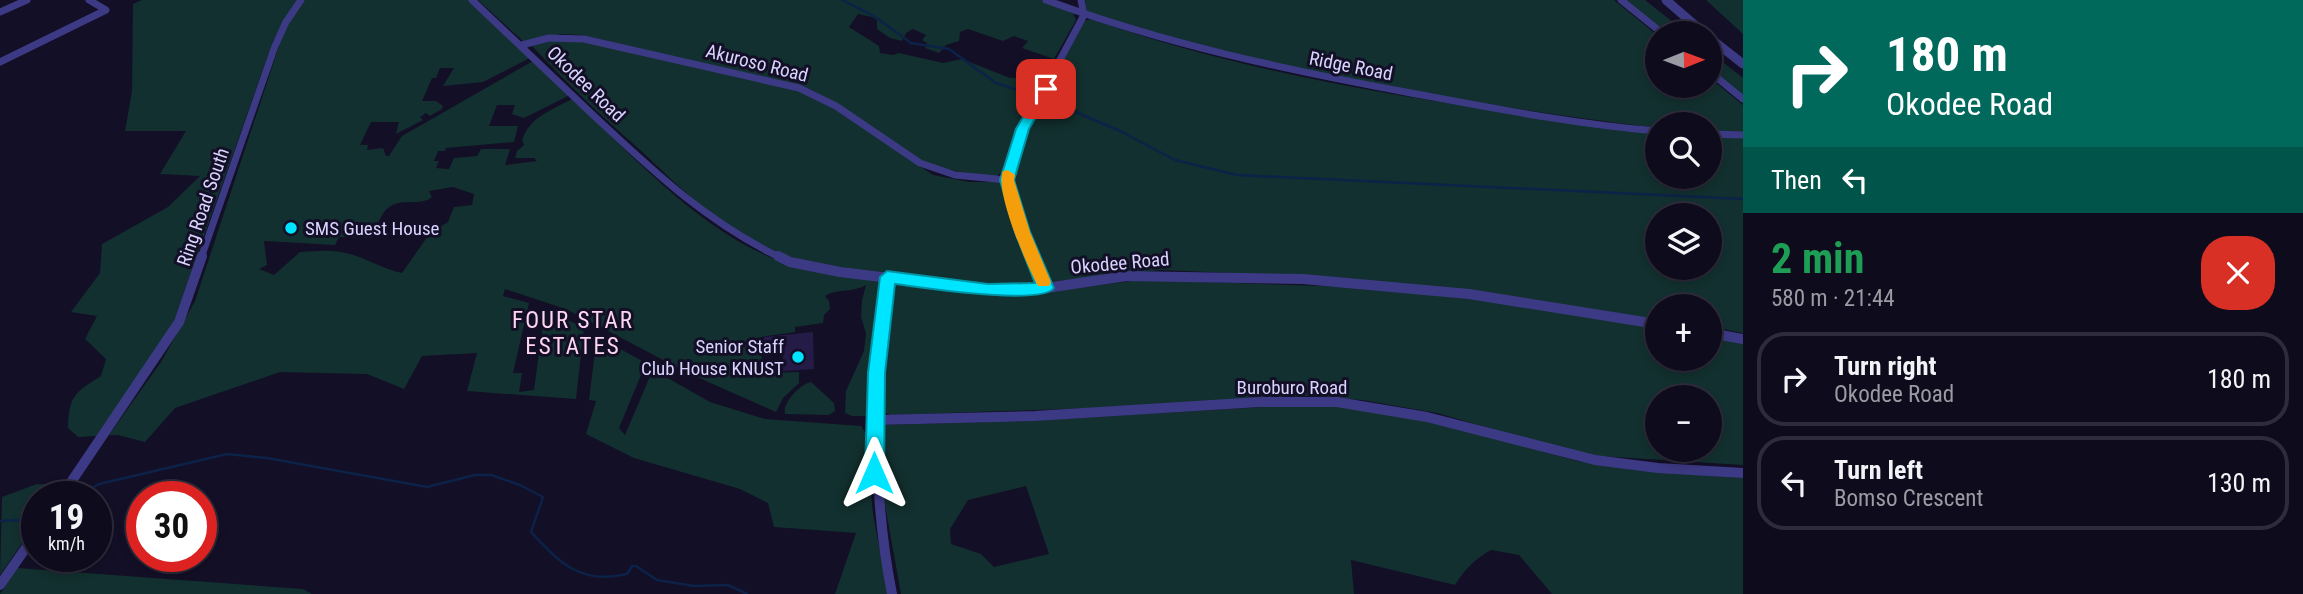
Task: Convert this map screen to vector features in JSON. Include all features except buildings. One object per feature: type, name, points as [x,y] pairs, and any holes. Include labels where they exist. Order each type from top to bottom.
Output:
[{"type":"street","points":[[0,12],[27,0]]},
{"type":"street","points":[[0,62],[106,10],[89,0]]},
{"type":"street","name":"Ring Road South","points":[[117,416],[179,322],[275,46],[286,22],[301,0]]},
{"type":"street","name":"Okodee Road","points":[[472,0],[703,215],[790,262],[840,272],[988,290],[1046,288],[1126,276],[1303,279],[1469,294],[1645,322]]},
{"type":"street","name":"Ridge Road","points":[[1046,0],[1157,38],[1366,86],[1487,107],[1645,129]]},
{"type":"street","points":[[1046,288],[1022,232],[1007,180],[1023,129],[1084,15],[1081,0]]},
{"type":"street","points":[[1620,0],[1647,21]]},
{"type":"street","points":[[1666,0],[1690,21]]},
{"type":"street","name":"Akuroso Road","points":[[522,45],[550,38],[584,38],[799,88],[830,101],[903,151],[937,170],[982,180],[1007,180]]},
{"type":"street","points":[[1722,47],[1743,64]]},
{"type":"street","points":[[1722,82],[1743,99]]},
{"type":"street","points":[[1722,134],[1743,135]]},
{"type":"street","points":[[887,277],[877,373],[874,445],[876,496],[892,594]]},
{"type":"street","points":[[1722,335],[1743,339]]},
{"type":"street","name":"Buroburo Road","points":[[876,420],[1036,417],[1185,407],[1336,402],[1387,409],[1576,456],[1636,466],[1743,473]]},
{"type":"street","points":[[72,481],[117,416]]},
{"type":"street","points":[[0,585],[21,555]]},
{"type":"green space","points":[[142,0],[297,0],[273,41],[174,321],[159,348],[96,436],[78,437],[68,428],[72,402],[79,391],[101,376],[106,359],[85,339],[97,316],[71,312],[100,273],[102,244],[168,207],[200,176],[160,174],[186,131],[125,131],[132,91],[133,4]]},
{"type":"green space","points":[[305,0],[469,0],[530,58],[483,82],[443,86],[454,68],[440,68],[436,78],[432,78],[422,101],[436,101],[443,106],[442,109],[430,116],[426,113],[420,117],[423,120],[396,134],[399,122],[371,122],[360,145],[368,145],[367,150],[383,148],[386,156],[389,156],[402,136],[533,61],[570,95],[524,118],[512,114],[515,105],[497,105],[489,126],[518,126],[514,142],[446,148],[445,151],[438,151],[434,161],[439,161],[436,168],[449,169],[454,158],[477,156],[481,149],[510,149],[505,165],[537,161],[534,158],[515,158],[517,151],[524,145],[522,140],[526,132],[542,115],[572,99],[647,171],[701,216],[730,236],[793,266],[883,281],[868,375],[867,416],[845,413],[846,391],[864,351],[866,333],[861,317],[866,285],[825,296],[830,309],[824,315],[823,323],[795,327],[795,332],[761,337],[762,373],[799,372],[799,383],[783,398],[776,412],[688,373],[566,309],[505,289],[503,296],[529,303],[513,373],[522,373],[519,392],[534,390],[544,315],[553,314],[584,327],[576,399],[467,391],[477,353],[422,356],[404,389],[367,374],[280,372],[175,408],[145,442],[109,435],[161,362],[195,301],[280,43],[293,15]],"holes":[[[453,187],[474,194],[472,205],[454,207],[448,222],[430,233],[402,273],[344,252],[332,251],[300,252],[274,275],[259,269],[267,265],[264,241],[335,245],[339,237],[372,238],[383,214],[393,205],[427,200],[432,197],[429,191]]]},
{"type":"green space","points":[[478,0],[1043,0],[1073,13],[1076,20],[1054,59],[1022,48],[1028,41],[1014,36],[1003,41],[968,29],[960,32],[959,41],[946,45],[939,53],[925,48],[927,43],[922,40],[926,35],[913,29],[906,33],[902,41],[890,38],[877,29],[877,20],[872,17],[858,14],[849,27],[879,46],[880,53],[899,53],[943,63],[962,59],[1010,78],[1045,76],[1013,139],[1002,172],[995,177],[951,170],[925,162],[804,87],[582,35],[560,34],[525,43]]},
{"type":"green space","points":[[1085,0],[1614,0],[1645,25],[1645,98],[1722,98],[1722,88],[1743,105],[1743,132],[1722,131],[1722,112],[1645,112],[1645,126],[1513,108],[1369,83],[1227,51],[1087,12]]},
{"type":"green space","points":[[1623,0],[1645,0],[1672,21],[1649,21]]},
{"type":"green space","points":[[1706,0],[1743,0],[1743,34]]},
{"type":"green space","points":[[1091,19],[1160,41],[1300,76],[1442,102],[1645,131],[1645,189],[1722,189],[1722,136],[1743,137],[1743,333],[1722,329],[1722,294],[1645,294],[1645,317],[1452,289],[1345,278],[1162,270],[1049,282],[1034,255],[1018,206],[1015,159],[1083,21]]},
{"type":"green space","points":[[560,39],[605,44],[815,95],[933,175],[970,182],[1004,182],[1037,284],[973,283],[837,267],[794,258],[750,240],[691,197],[597,111],[532,46]]},
{"type":"green space","points":[[1722,61],[1743,78],[1743,97],[1722,80]]},
{"type":"green space","points":[[1140,280],[1354,287],[1492,301],[1645,325],[1645,371],[1722,371],[1722,338],[1743,342],[1743,465],[1695,462],[1722,462],[1722,385],[1645,385],[1645,459],[1583,455],[1437,413],[1362,400],[1307,396],[1149,406],[891,415],[880,411],[887,329],[897,283],[1017,296]]},
{"type":"green space","points":[[602,339],[646,363],[619,428],[625,435],[651,374],[657,372],[710,402],[765,419],[861,426],[866,434],[873,514],[888,594],[835,594],[856,533],[774,527],[768,503],[740,489],[634,458],[586,434],[596,401],[589,400],[596,343]]},
{"type":"green space","points":[[811,382],[834,403],[835,411],[829,415],[785,414],[786,405],[793,395]]},
{"type":"green space","points":[[1297,405],[1348,406],[1459,428],[1577,461],[1636,470],[1743,478],[1743,594],[1552,594],[1519,555],[1491,550],[1471,565],[1455,585],[1351,560],[1354,594],[901,594],[883,494],[880,427]],"holes":[[[1026,486],[1049,554],[994,567],[981,554],[951,544],[950,529],[968,500]]]},
{"type":"green space","points":[[21,490],[21,545],[0,575],[2,497]]},
{"type":"green space","points":[[17,568],[21,568],[21,572],[71,572],[303,589],[312,594],[0,594]]},
{"type":"waterway","points":[[842,0],[874,16],[911,43],[949,49],[996,83],[1037,96]]},
{"type":"waterway","points":[[1045,99],[1120,131],[1175,160],[1237,175],[1743,199]]},
{"type":"waterway","points":[[112,481],[227,454],[267,458],[427,487],[475,475],[491,475],[543,497],[531,532],[572,569],[584,574],[611,577],[627,574],[632,566],[636,566],[657,580],[694,586],[728,585],[747,594]]},
{"type":"waterway","points":[[0,521],[21,520]]},
{"type":"slow traffic","points":[[1008,175],[1007,180],[1022,232],[1043,282]]},
{"type":"place","name":"SMS Guest House","points":[[291,228]]},
{"type":"place","name":"Senior Staff Club House KNUST","points":[[798,357]]},
{"type":"district","name":"FOUR STAR ESTATES","points":[[573,333]]},
{"type":"route","points":[[874,473],[877,373],[887,277],[988,290],[1046,288],[1022,232],[1007,180],[1023,129],[1046,89]]}]
